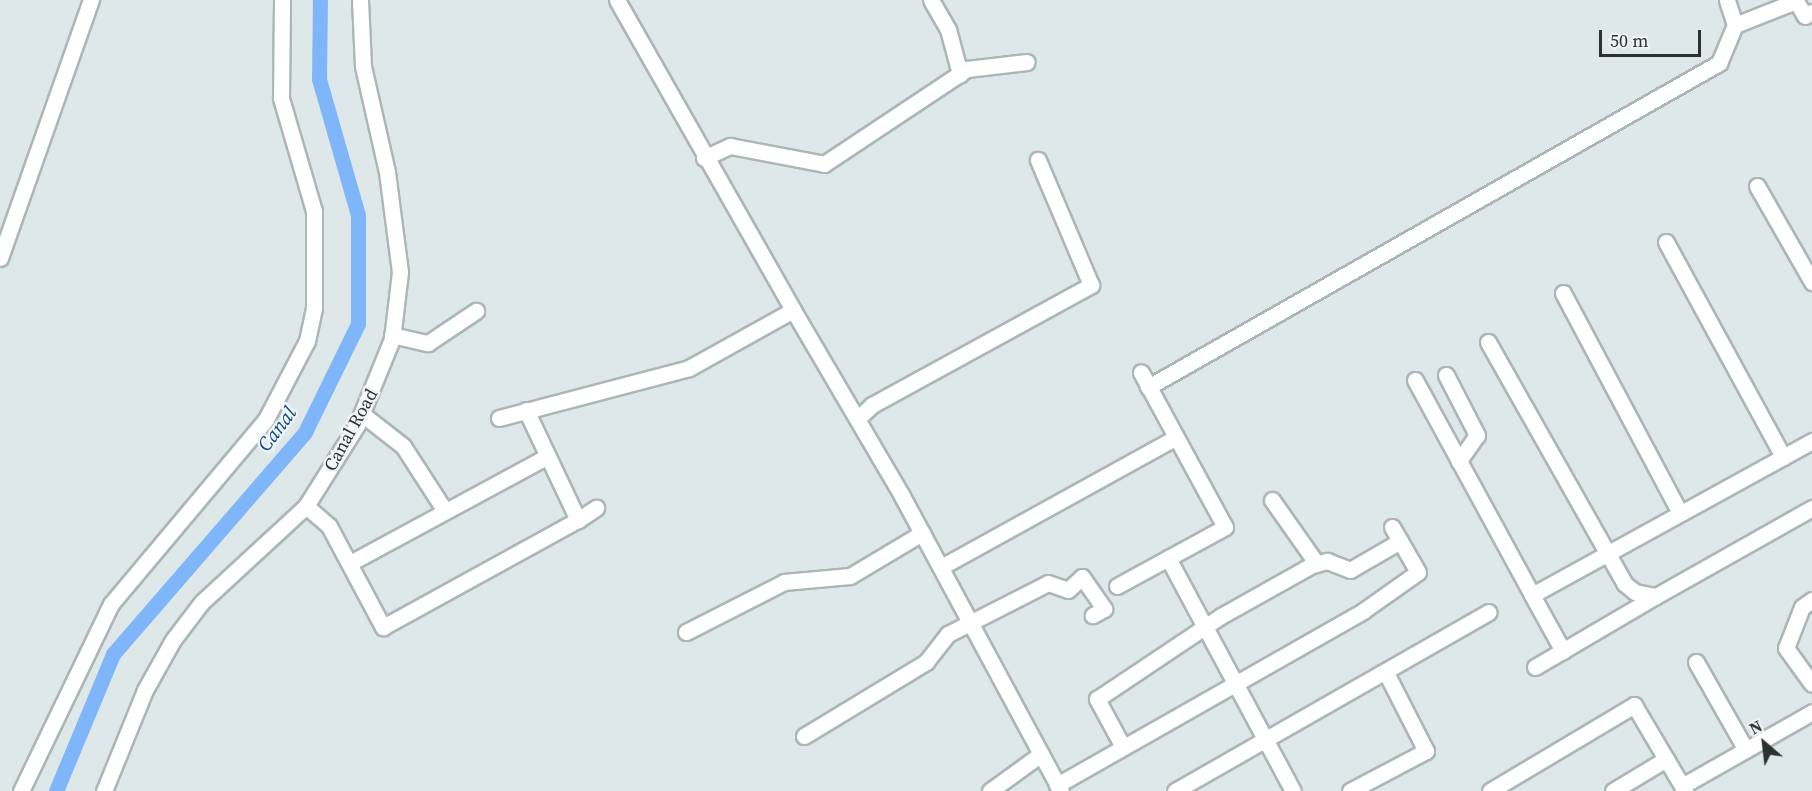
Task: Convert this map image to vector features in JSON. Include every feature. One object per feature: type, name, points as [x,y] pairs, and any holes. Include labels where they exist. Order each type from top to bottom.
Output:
[{"type":"street","points":[[0,258],[91,0]]},
{"type":"street","points":[[21,791],[111,604],[266,418],[307,341],[315,308],[314,211],[281,98],[282,0]]},
{"type":"street","name":"Canal Road","points":[[107,789],[145,690],[173,640],[202,602],[306,506],[362,414],[393,335],[398,249],[363,66],[360,0]]},
{"type":"street","points":[[617,0],[704,158],[922,533],[1059,788],[1123,747],[1363,611],[1418,572],[1392,527]]},
{"type":"street","points":[[931,0],[948,29],[960,74]]},
{"type":"street","points":[[1148,387],[1719,63],[1735,25],[1726,0]]},
{"type":"street","points":[[1735,25],[1796,1],[1805,16],[1812,12]]},
{"type":"street","points":[[704,158],[730,146],[824,164],[960,74],[979,64],[1027,62]]},
{"type":"street","points":[[857,419],[872,405],[1091,285],[1038,160]]},
{"type":"street","points":[[1757,186],[1812,282]]},
{"type":"street","points":[[1666,242],[1783,457]]},
{"type":"street","points":[[1563,293],[1679,511]]},
{"type":"street","points":[[499,418],[689,368],[794,310]]},
{"type":"street","points":[[393,335],[428,343],[476,311]]},
{"type":"street","points":[[1488,342],[1609,548],[1625,584],[1656,596]]},
{"type":"street","points":[[1117,586],[1225,527],[1141,372]]},
{"type":"street","points":[[1446,375],[1477,435],[1459,461]]},
{"type":"street","points":[[1415,380],[1563,651]]},
{"type":"street","points":[[526,410],[544,458],[578,520]]},
{"type":"street","points":[[362,414],[403,446],[445,511]]},
{"type":"street","points":[[940,567],[1175,438]]},
{"type":"street","points":[[1533,595],[1609,548],[1812,441]]},
{"type":"street","points":[[350,563],[544,458]]},
{"type":"street","points":[[1272,500],[1317,564]]},
{"type":"street","points":[[306,506],[329,526],[383,627],[596,508]]},
{"type":"street","points":[[1535,667],[1812,508]]},
{"type":"street","points":[[686,632],[784,582],[850,576],[922,533]]},
{"type":"street","points":[[1123,747],[1097,699],[1206,628],[1317,564],[1327,561],[1350,570],[1400,541]]},
{"type":"street","points":[[1168,558],[1293,791]]},
{"type":"street","points":[[804,736],[891,686],[926,662],[948,634],[972,624],[1048,583],[1068,590],[1082,577],[1104,609],[1093,615]]},
{"type":"street","points":[[1812,600],[1802,607],[1786,648],[1812,684]]},
{"type":"street","points":[[1175,791],[1386,673],[1489,612]]},
{"type":"street","points":[[1696,662],[1746,750]]},
{"type":"street","points":[[1350,791],[1426,751],[1386,673]]},
{"type":"street","points":[[1490,791],[1634,705],[1683,788],[1746,750],[1811,716]]},
{"type":"street","points":[[990,791],[1041,754]]},
{"type":"street","points":[[1613,791],[1666,759]]},
{"type":"waterway","name":"Canal","points":[[56,791],[113,654],[305,432],[358,324],[358,215],[319,79],[320,0]]}]
